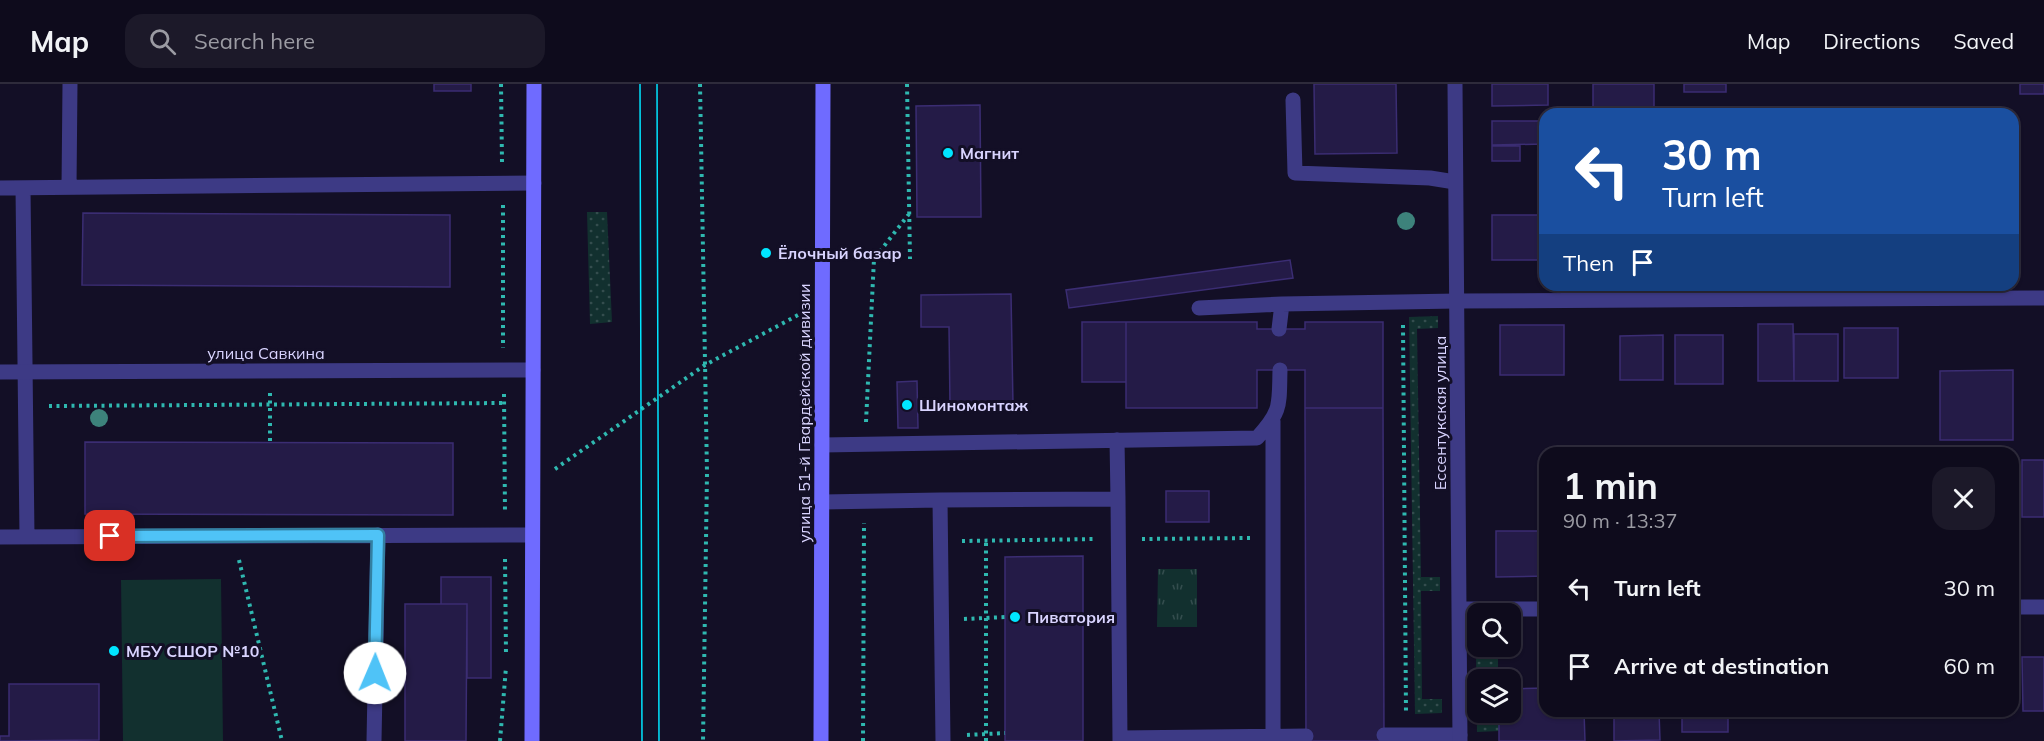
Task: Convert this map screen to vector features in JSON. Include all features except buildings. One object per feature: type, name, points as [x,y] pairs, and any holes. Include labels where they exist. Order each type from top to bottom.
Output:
[{"type":"main road","points":[[532,741],[534,84]]},
{"type":"main road","name":"улица 51-й Гвардейской дивизии","points":[[820,741],[822,84]]},
{"type":"street","points":[[69,187],[70,84]]},
{"type":"street","name":"Ессентукская улица","points":[[1455,84],[1460,738]]},
{"type":"street","points":[[1293,100],[1294,173],[1430,178],[1455,182]]},
{"type":"street","points":[[0,188],[534,183]]},
{"type":"street","points":[[23,188],[27,537]]},
{"type":"street","points":[[1199,308],[1403,301],[2044,298]]},
{"type":"street","points":[[1280,329],[1282,304]]},
{"type":"street","name":"улица Савкина","points":[[0,372],[533,370]]},
{"type":"street","points":[[822,445],[1257,438],[1273,421],[1279,408],[1280,370]]},
{"type":"street","points":[[1273,421],[1273,737]]},
{"type":"street","points":[[1117,440],[1120,740],[1306,736]]},
{"type":"street","points":[[822,502],[1118,499]]},
{"type":"street","points":[[940,500],[943,739]]},
{"type":"street","points":[[374,741],[378,535]]},
{"type":"street","points":[[0,537],[532,535]]},
{"type":"street","points":[[2019,607],[2044,607]]},
{"type":"street","points":[[1459,609],[1539,609]]},
{"type":"street","points":[[1384,735],[1406,738],[1460,738]]},
{"type":"path","points":[[500,741],[506,668],[501,84]]},
{"type":"path","points":[[700,84],[707,473],[703,741]]},
{"type":"path","points":[[908,84],[910,260]]},
{"type":"path","points":[[909,200],[917,200]]},
{"type":"path","points":[[864,445],[874,259],[909,214]]},
{"type":"path","points":[[1403,301],[1406,738]]},
{"type":"path","points":[[532,484],[705,365],[822,303]]},
{"type":"path","points":[[270,371],[270,443]]},
{"type":"path","points":[[26,407],[504,404]]},
{"type":"path","points":[[863,741],[864,501]]},
{"type":"path","points":[[233,536],[282,741]]},
{"type":"path","points":[[986,541],[986,741]]},
{"type":"path","points":[[942,620],[1005,617]]},
{"type":"path","points":[[943,739],[986,733],[1005,733]]},
{"type":"green space","points":[[587,212],[607,212],[612,322],[590,324]]},
{"type":"green space","points":[[1438,316],[1438,328],[1417,329],[1421,577],[1440,577],[1440,591],[1421,591],[1422,699],[1442,699],[1442,713],[1415,714],[1409,317]]},
{"type":"green space","points":[[1158,569],[1197,569],[1197,627],[1157,627]]},
{"type":"green space","points":[[221,579],[223,741],[123,741],[121,580]]},
{"type":"green space","points":[[1476,657],[1498,657],[1498,669],[1476,669]]},
{"type":"green space","points":[[1477,723],[1499,723],[1499,731],[1477,732]]},
{"type":"tram line","points":[[640,84],[642,741]]},
{"type":"tram line","points":[[657,84],[659,741]]},
{"type":"place","name":"Магнит","points":[[948,153]]},
{"type":"place","name":"Ёлочный базар","points":[[766,253]]},
{"type":"place","name":"Шиномонтаж","points":[[907,405]]},
{"type":"place","name":"Пиватория","points":[[1015,617]]},
{"type":"place","name":"МБУ СШОР №10","points":[[114,651]]},
{"type":"route","points":[[110,536],[378,535],[375,673]]}]
